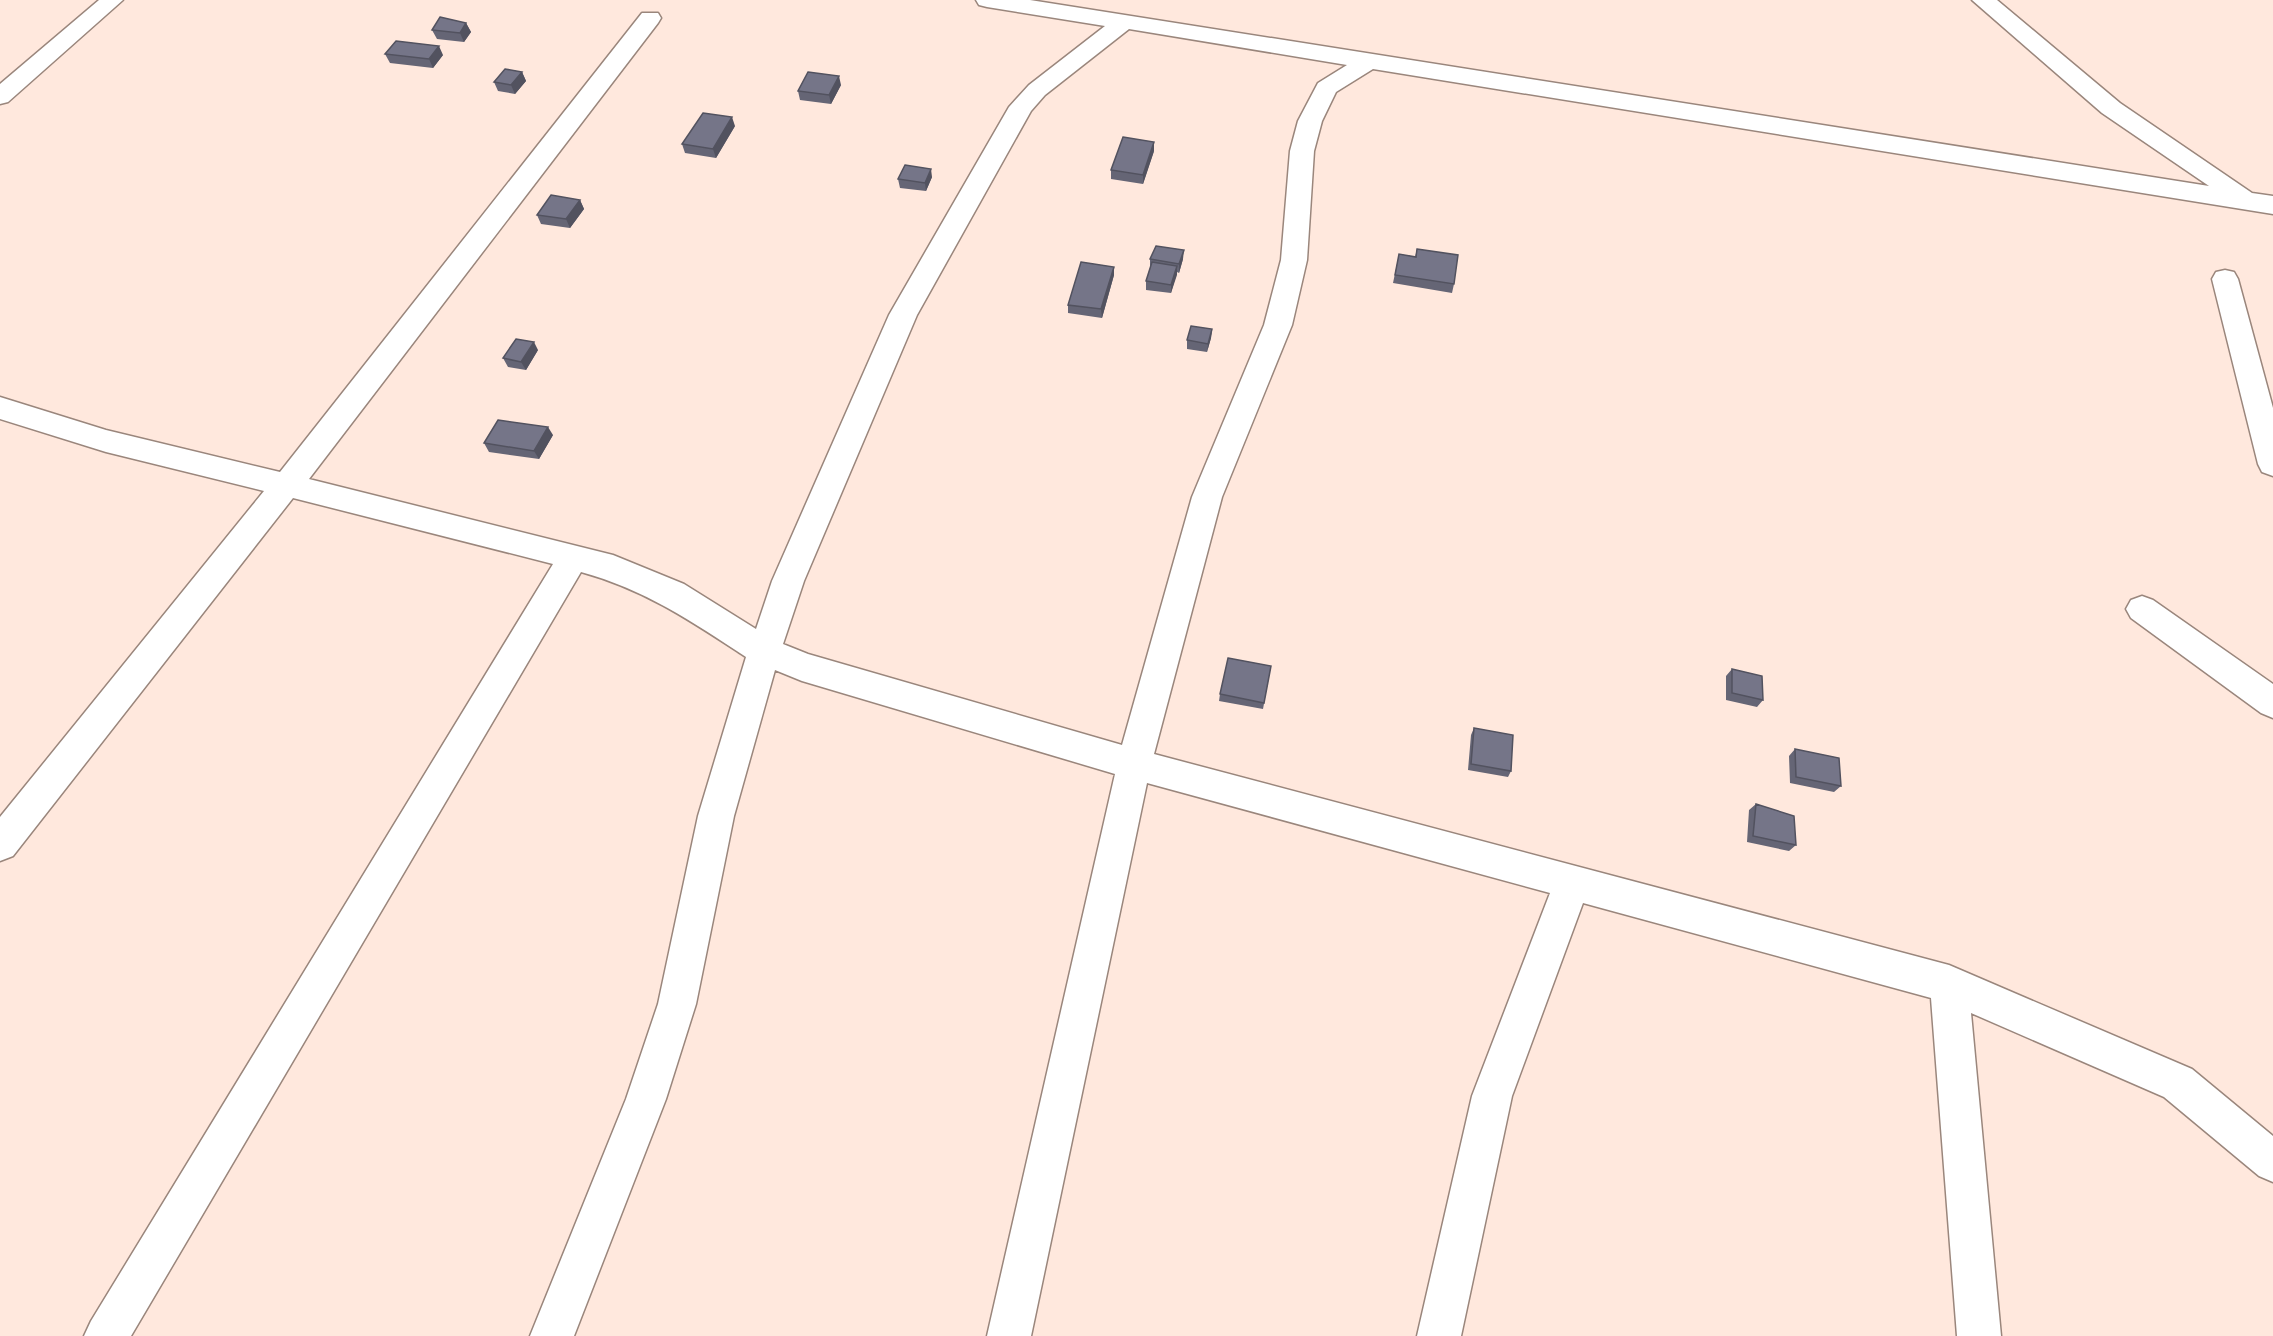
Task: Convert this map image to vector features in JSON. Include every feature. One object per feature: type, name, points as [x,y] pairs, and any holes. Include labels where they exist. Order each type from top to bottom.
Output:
[{"type":"street","points":[[0,97],[112,0]]},
{"type":"street","points":[[987,0],[2273,205]]},
{"type":"street","points":[[1983,0],[2111,108],[2249,201]]},
{"type":"street","points":[[0,844],[286,486],[650,18]]},
{"type":"street","points":[[552,1336],[646,1099],[676,1004],[716,816],[764,651],[788,581],[903,315],[1009,125],[1037,90],[1124,22]]},
{"type":"street","points":[[1009,1336],[1134,764],[1207,497],[1278,325],[1294,260],[1302,151],[1310,121],[1326,88],[1370,61]]},
{"type":"street","points":[[2225,279],[2273,464]]},
{"type":"street","points":[[0,408],[106,441],[613,568],[672,593],[764,651],[802,668],[1134,764],[1949,984],[2178,1083],[2273,1162]]},
{"type":"street","points":[[106,1336],[574,557]]},
{"type":"street","points":[[2142,609],[2273,703]]},
{"type":"street","points":[[1439,1336],[1492,1096],[1572,883]]},
{"type":"street","points":[[1949,984],[1979,1336]]},
{"type":"building","points":[[440,17],[466,23],[460,33],[432,30]]},
{"type":"building","points":[[396,41],[439,46],[429,59],[385,54]]},
{"type":"building","points":[[505,69],[522,72],[511,85],[494,82]]},
{"type":"building","points":[[808,72],[839,76],[829,95],[798,91]]},
{"type":"building","points":[[703,113],[732,117],[713,149],[682,144]]},
{"type":"building","points":[[1123,137],[1154,142],[1143,175],[1111,170]]},
{"type":"building","points":[[905,165],[931,169],[925,183],[898,179]]},
{"type":"building","points":[[551,195],[580,200],[566,219],[537,215]]},
{"type":"building","points":[[1156,246],[1184,250],[1179,264],[1150,259]]},
{"type":"building","points":[[1417,249],[1458,255],[1454,284],[1395,275],[1399,254],[1416,257]]},
{"type":"building","points":[[1081,262],[1114,267],[1101,309],[1068,305]]},
{"type":"building","points":[[1152,262],[1177,266],[1171,285],[1146,281]]},
{"type":"building","points":[[1191,326],[1212,329],[1208,344],[1187,340]]},
{"type":"building","points":[[516,339],[534,342],[521,362],[503,358]]},
{"type":"building","points":[[498,420],[548,427],[534,451],[484,443]]},
{"type":"building","points":[[1228,658],[1271,666],[1264,703],[1220,694]]},
{"type":"building","points":[[1732,669],[1762,676],[1763,700],[1732,693]]},
{"type":"building","points":[[1474,728],[1513,735],[1511,771],[1471,764]]},
{"type":"building","points":[[1795,749],[1839,758],[1841,786],[1796,777]]},
{"type":"building","points":[[1756,804],[1794,816],[1796,845],[1753,836]]}]
